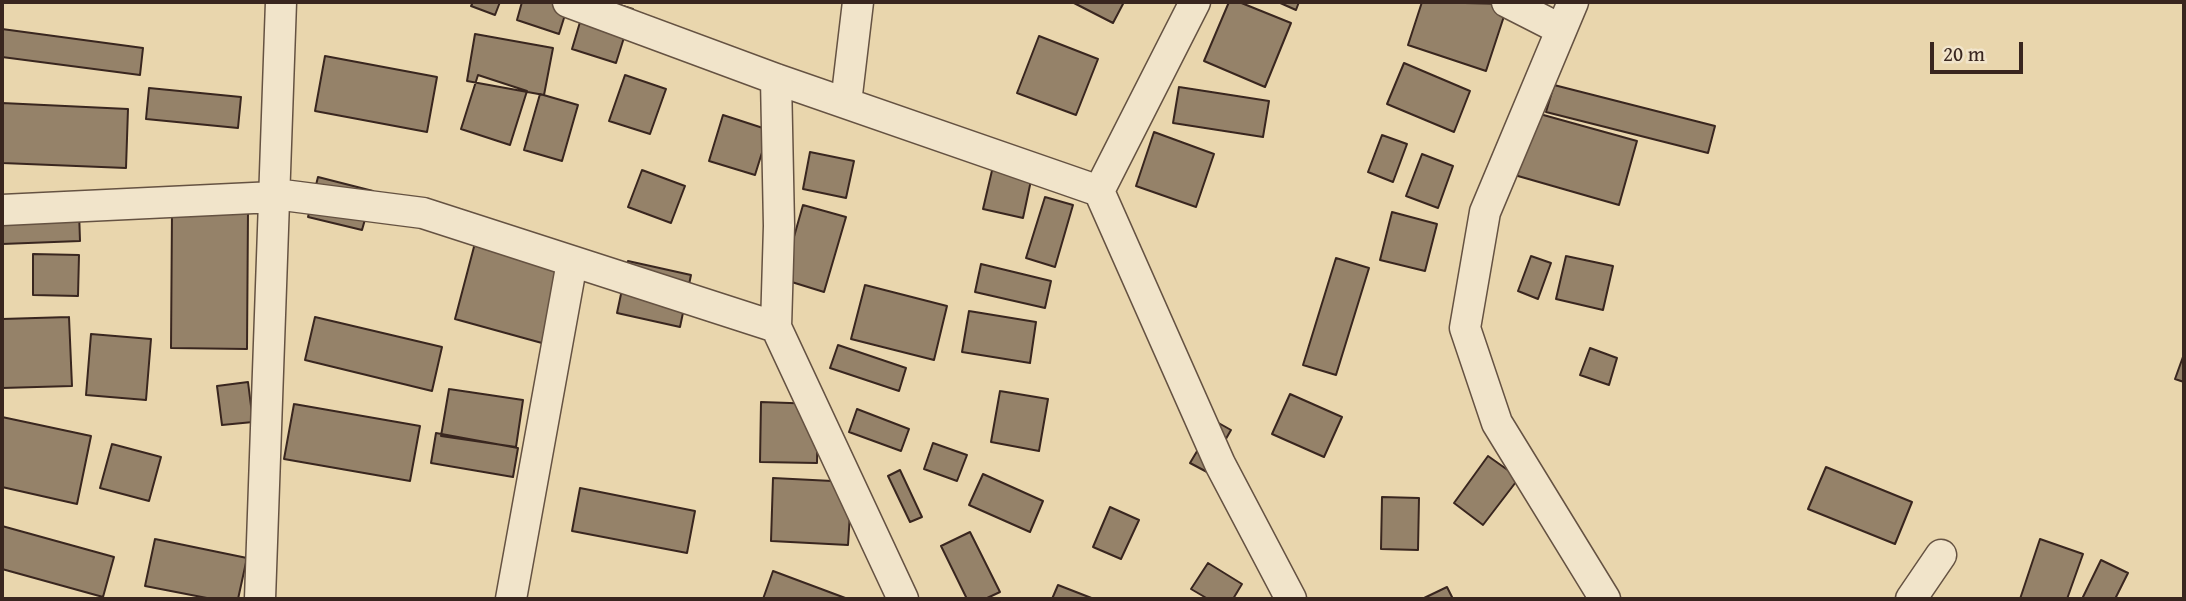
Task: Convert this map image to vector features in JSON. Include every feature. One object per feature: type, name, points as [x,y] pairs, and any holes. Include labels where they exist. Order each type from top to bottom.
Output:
[{"type":"street","points":[[260,599],[281,2]]},
{"type":"street","points":[[568,2],[776,79],[1099,191],[1220,464],[1291,599]]},
{"type":"street","points":[[846,103],[858,2]]},
{"type":"street","points":[[1099,191],[1195,2]]},
{"type":"street","points":[[1507,2],[1560,29]]},
{"type":"street","points":[[1573,2],[1485,212],[1465,328],[1497,423],[1605,599]]},
{"type":"street","points":[[776,79],[779,226],[776,327],[903,599]]},
{"type":"street","points":[[2,210],[274,197],[275,194],[423,213],[776,327]]},
{"type":"street","points":[[510,599],[572,262]]},
{"type":"street","points":[[1911,599],[1941,555]]},
{"type":"building","points":[[473,2],[500,2],[495,15],[471,6]]},
{"type":"building","points":[[522,2],[569,2],[559,34],[517,20]]},
{"type":"building","points":[[586,2],[610,2],[633,9],[616,63],[572,49]]},
{"type":"building","points":[[1072,2],[1124,2],[1113,23]]},
{"type":"building","points":[[1229,2],[1239,2],[1291,23],[1265,87],[1204,61]]},
{"type":"building","points":[[1278,2],[1299,2],[1296,10]]},
{"type":"building","points":[[1422,2],[1508,4],[1486,71],[1408,45]]},
{"type":"building","points":[[2,29],[143,48],[140,75],[2,57]]},
{"type":"building","points":[[475,34],[553,48],[544,95],[467,81]]},
{"type":"building","points":[[1039,36],[1098,59],[1076,115],[1017,93]]},
{"type":"building","points":[[325,56],[437,77],[427,132],[315,111]]},
{"type":"building","points":[[1404,63],[1470,91],[1454,132],[1387,104]]},
{"type":"building","points":[[478,75],[527,91],[510,145],[461,129]]},
{"type":"building","points":[[625,75],[666,89],[650,134],[609,121]]},
{"type":"building","points":[[1554,85],[1715,126],[1708,153],[1546,112]]},
{"type":"building","points":[[1179,87],[1269,101],[1263,137],[1173,123]]},
{"type":"building","points":[[149,88],[241,97],[238,128],[146,119]]},
{"type":"building","points":[[540,94],[578,105],[562,161],[524,150]]},
{"type":"building","points":[[2,103],[128,109],[126,168],[2,163]]},
{"type":"building","points":[[1529,111],[1637,141],[1619,205],[1511,174]]},
{"type":"building","points":[[723,115],[769,130],[755,175],[709,161]]},
{"type":"building","points":[[1154,132],[1214,154],[1196,207],[1136,186]]},
{"type":"building","points":[[1382,135],[1407,144],[1393,182],[1368,172]]},
{"type":"building","points":[[810,152],[854,161],[846,198],[803,189]]},
{"type":"building","points":[[1422,154],[1453,166],[1438,208],[1406,196]]},
{"type":"building","points":[[994,162],[1033,171],[1023,218],[983,209]]},
{"type":"building","points":[[642,170],[685,186],[671,223],[628,207]]},
{"type":"building","points":[[318,177],[373,191],[362,230],[308,217]]},
{"type":"building","points":[[1045,197],[1073,205],[1055,267],[1026,258]]},
{"type":"building","points":[[803,205],[846,217],[824,292],[782,279]]},
{"type":"building","points":[[172,210],[248,211],[247,349],[171,348]]},
{"type":"building","points":[[79,211],[80,241],[2,244],[2,214]]},
{"type":"building","points":[[1392,212],[1437,224],[1425,271],[1380,260]]},
{"type":"building","points":[[475,243],[580,273],[560,348],[455,319]]},
{"type":"building","points":[[33,254],[79,255],[78,296],[33,295]]},
{"type":"building","points":[[1531,256],[1551,263],[1538,299],[1518,291]]},
{"type":"building","points":[[1566,256],[1613,266],[1603,310],[1556,299]]},
{"type":"building","points":[[1336,258],[1369,268],[1336,375],[1303,365]]},
{"type":"building","points":[[628,261],[691,275],[680,327],[617,313]]},
{"type":"building","points":[[981,264],[1051,281],[1045,308],[975,292]]},
{"type":"building","points":[[865,285],[947,306],[934,360],[851,339]]},
{"type":"building","points":[[969,311],[1036,322],[1030,363],[962,352]]},
{"type":"building","points":[[69,317],[72,386],[2,388],[2,319]]},
{"type":"building","points":[[315,317],[442,347],[432,391],[305,360]]},
{"type":"building","points":[[91,334],[151,339],[146,400],[86,395]]},
{"type":"building","points":[[838,345],[906,368],[899,391],[830,368]]},
{"type":"building","points":[[1590,348],[1617,358],[1609,385],[1580,375]]},
{"type":"building","points":[[2184,354],[2184,382],[2175,379]]},
{"type":"building","points":[[248,382],[253,422],[222,425],[217,386]]},
{"type":"building","points":[[449,389],[523,400],[516,447],[441,436]]},
{"type":"building","points":[[1000,391],[1048,399],[1039,451],[991,442]]},
{"type":"building","points":[[1290,394],[1342,417],[1324,457],[1272,434]]},
{"type":"building","points":[[761,402],[818,404],[817,463],[760,462]]},
{"type":"building","points":[[294,404],[420,426],[410,481],[284,459]]},
{"type":"building","points":[[857,409],[909,429],[901,451],[849,432]]},
{"type":"building","points":[[2,417],[91,436],[77,504],[2,487]]},
{"type":"building","points":[[1215,421],[1231,430],[1207,472],[1190,463]]},
{"type":"building","points":[[436,433],[518,448],[513,477],[431,463]]},
{"type":"building","points":[[933,443],[967,455],[957,481],[924,469]]},
{"type":"building","points":[[112,444],[161,457],[149,501],[100,488]]},
{"type":"building","points":[[1488,456],[1519,478],[1483,525],[1454,503]]},
{"type":"building","points":[[1826,467],[1912,502],[1895,544],[1808,509]]},
{"type":"building","points":[[900,470],[922,517],[910,522],[888,476]]},
{"type":"building","points":[[983,474],[1043,501],[1030,532],[969,505]]},
{"type":"building","points":[[773,478],[852,482],[848,545],[771,541]]},
{"type":"building","points":[[580,488],[695,511],[687,553],[572,531]]},
{"type":"building","points":[[1382,497],[1419,498],[1418,550],[1381,549]]},
{"type":"building","points":[[1110,507],[1139,520],[1121,559],[1093,547]]},
{"type":"building","points":[[2,526],[114,557],[103,597],[2,569]]},
{"type":"building","points":[[970,532],[1000,592],[985,599],[967,599],[941,546]]},
{"type":"building","points":[[155,539],[247,558],[238,599],[212,599],[145,586]]},
{"type":"building","points":[[2040,539],[2083,554],[2067,599],[2020,599]]},
{"type":"building","points":[[2101,560],[2128,573],[2115,599],[2082,599]]},
{"type":"building","points":[[1208,563],[1242,584],[1233,599],[1208,599],[1191,589]]},
{"type":"building","points":[[773,571],[848,599],[763,599]]},
{"type":"building","points":[[1058,585],[1094,599],[1052,599]]},
{"type":"building","points":[[1447,587],[1453,599],[1422,599]]}]
